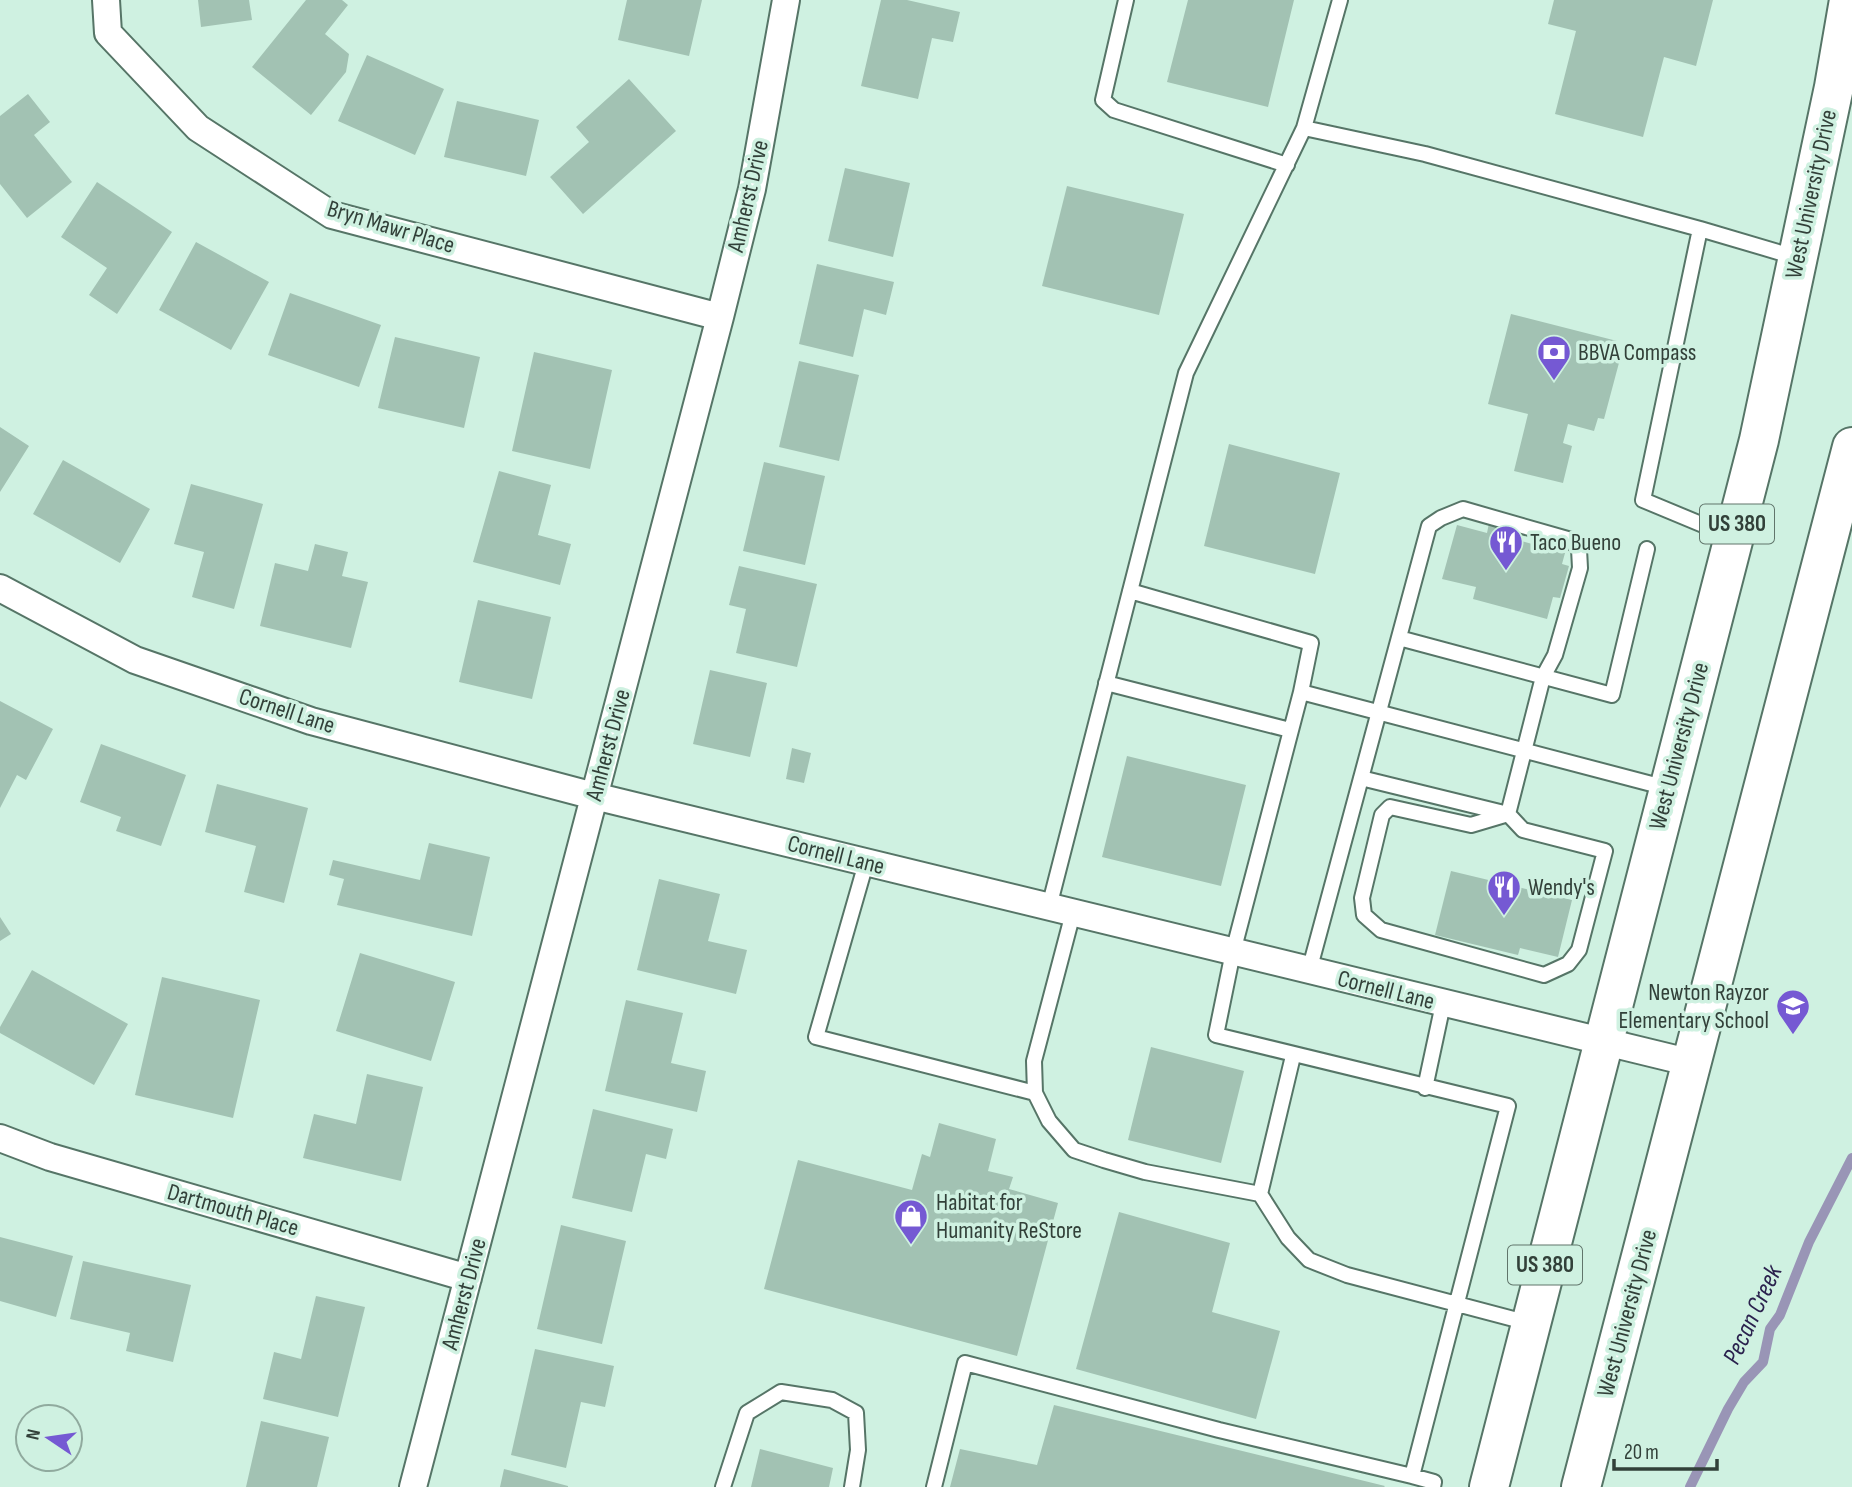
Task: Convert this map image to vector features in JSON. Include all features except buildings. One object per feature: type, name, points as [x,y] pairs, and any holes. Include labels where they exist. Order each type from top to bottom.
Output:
[{"type":"main road","name":"West University Drive","points":[[1489,1487],[1759,440],[1834,87],[1849,0]]},
{"type":"main road","name":"West University Drive","points":[[1581,1487],[1852,447]]},
{"type":"street","name":"Bryn Mawr Place","points":[[106,0],[108,33],[198,128],[332,215],[720,317]]},
{"type":"street","name":"Amherst Drive","points":[[413,1487],[720,317],[752,189],[786,0]]},
{"type":"street","name":"Cornell Lane","points":[[0,588],[135,660],[311,721],[594,796],[1692,1063]]},
{"type":"street","name":"Dartmouth Place","points":[[0,1138],[50,1157],[468,1278]]},
{"type":"lane","points":[[1126,0],[1103,100],[1114,110],[1287,165]]},
{"type":"lane","points":[[1260,1194],[1145,1172],[1074,1150],[1049,1122],[1035,1093],[1034,1061],[1106,683],[1186,373],[1304,128],[1340,0]]},
{"type":"lane","points":[[1304,128],[1424,154],[1797,258]]},
{"type":"lane","points":[[1700,229],[1643,500],[1733,537]]},
{"type":"lane","points":[[1309,971],[1429,526],[1441,517],[1462,509],[1571,540],[1578,549],[1580,568],[1555,655],[1543,677],[1508,814]]},
{"type":"lane","points":[[1399,638],[1612,695],[1647,549]]},
{"type":"lane","points":[[1130,591],[1311,643],[1301,692],[1233,952],[1216,1035],[1293,1056],[1508,1106],[1459,1305],[1412,1476]]},
{"type":"lane","points":[[1106,683],[1290,730]]},
{"type":"lane","points":[[1301,692],[1668,788]]},
{"type":"lane","points":[[1361,778],[1508,814],[1523,830],[1605,851],[1580,950],[1568,964],[1544,975],[1381,930],[1364,915],[1362,898],[1382,816],[1390,807],[1471,825],[1508,814]]},
{"type":"lane","points":[[866,863],[816,1037],[1035,1093]]},
{"type":"lane","points":[[1425,1088],[1443,1004]]},
{"type":"lane","points":[[1293,1056],[1260,1194],[1288,1238],[1309,1260],[1347,1275],[1531,1323]]},
{"type":"lane","points":[[934,1487],[965,1363],[1219,1430],[1412,1476],[1434,1482],[1433,1487]]},
{"type":"lane","points":[[723,1487],[747,1413],[781,1392],[832,1400],[856,1413],[858,1450],[852,1487]]},
{"type":"waterway","name":"Pecan Creek","points":[[1690,1487],[1728,1409],[1744,1382],[1763,1362],[1770,1329],[1780,1315],[1809,1242],[1852,1158]]},
{"type":"place","name":"BBVA Compass","points":[[1554,382]]},
{"type":"place","name":"Taco Bueno","points":[[1506,572]]},
{"type":"place","name":"Wendy's","points":[[1504,917]]},
{"type":"place","name":"Newton Rayzor Elementary School","points":[[1793,1036]]},
{"type":"place","name":"Habitat for Humanity ReStore","points":[[911,1246]]}]
